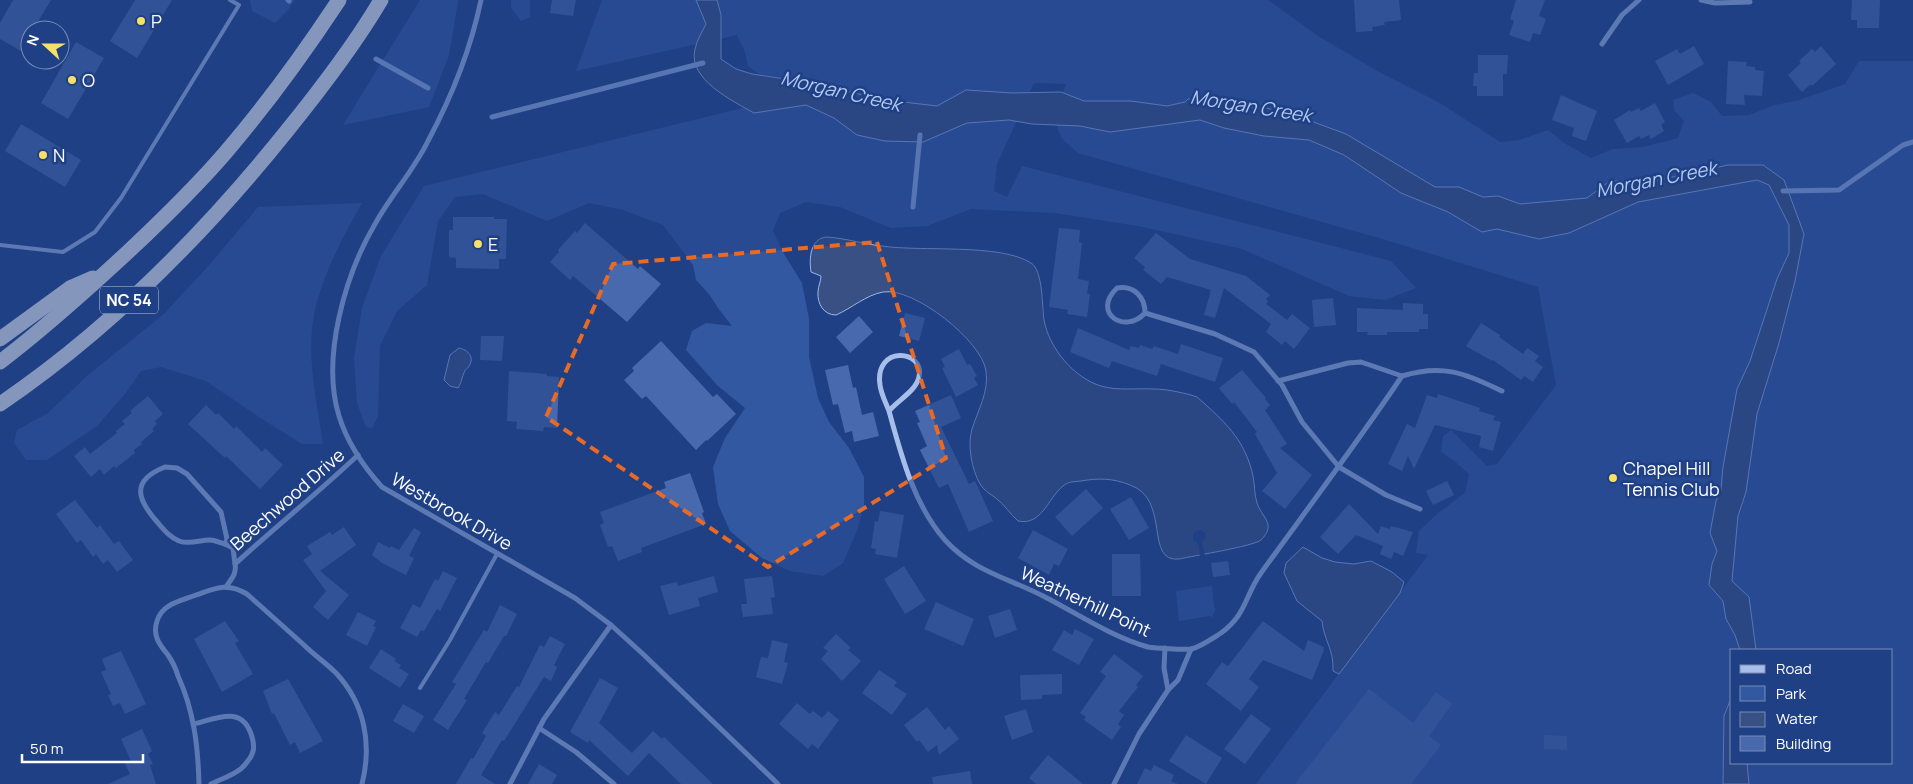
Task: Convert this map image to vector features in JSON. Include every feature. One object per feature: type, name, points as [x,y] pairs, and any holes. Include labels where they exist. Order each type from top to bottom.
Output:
[{"type":"highway","name":"NC 54","points":[[0,362],[35,335],[181,202],[226,152],[296,64],[339,0]]},
{"type":"highway","name":"NC 54","points":[[5,401],[86,338],[124,304],[192,240],[238,192],[310,102],[377,3]]},
{"type":"highway","points":[[0,339],[70,288],[106,272]]},
{"type":"highway","points":[[0,417],[5,401]]},
{"type":"street","name":"Westbrook Drive","points":[[481,0],[460,70],[445,106],[428,143],[374,224],[359,256],[342,305],[333,372],[339,416],[365,469],[382,487],[575,598],[611,625],[643,654],[778,784]]},
{"type":"street","points":[[1602,44],[1622,15],[1638,0]]},
{"type":"street","points":[[1701,0],[1715,3],[1750,2]]},
{"type":"street","points":[[1117,288],[1129,288],[1142,298],[1145,313],[1140,319],[1132,322],[1120,322],[1109,315],[1107,309],[1109,297],[1117,288]]},
{"type":"street","points":[[1145,313],[1215,334],[1254,352],[1278,381],[1302,422],[1339,467],[1386,495],[1420,509]]},
{"type":"street","name":"Weatherhill Point","points":[[889,411],[897,401],[910,393],[920,376],[918,366],[910,358],[902,354],[893,356],[886,362],[882,370],[880,385],[902,459],[931,522],[946,541],[984,571],[1043,596],[1119,635],[1150,647],[1191,649]]},
{"type":"street","points":[[1278,381],[1348,363],[1360,362],[1402,376],[1428,370],[1451,371],[1502,392]]},
{"type":"street","points":[[1114,784],[1139,734],[1168,690],[1178,680],[1191,649],[1220,633],[1234,622],[1244,609],[1259,576],[1339,467],[1402,376]]},
{"type":"street","name":"Beechwood Drive","points":[[235,564],[358,456]]},
{"type":"street","name":"Beechwood Drive","points":[[225,544],[227,538],[222,512],[187,474],[177,468],[165,467],[154,472],[145,480],[141,491],[142,503],[171,538],[195,543],[209,540],[233,548],[236,569],[234,576],[226,586]]},
{"type":"street","points":[[199,784],[198,751],[194,724],[179,676],[169,656],[156,638],[156,623],[168,605],[221,586],[226,586],[238,589],[246,594],[337,674],[350,692],[359,709],[366,731],[367,766],[362,784]]},
{"type":"street","points":[[510,784],[539,728],[611,625]]},
{"type":"street","points":[[1165,648],[1164,668],[1168,690]]},
{"type":"street","points":[[194,724],[230,715],[243,720],[249,728],[254,750],[248,762],[241,769],[211,784]]},
{"type":"street","points":[[539,728],[576,752],[614,784]]},
{"type":"lane","points":[[0,245],[63,252],[95,232],[121,198],[239,5],[230,0]]},
{"type":"lane","points":[[420,688],[450,640],[497,554]]},
{"type":"highlighted area","points":[[877,242],[946,458],[768,567],[546,417],[613,264]]},
{"type":"green space","points":[[250,0],[295,0],[275,23],[252,11]]},
{"type":"green space","points":[[420,0],[458,0],[449,55],[429,107],[343,125]]},
{"type":"green space","points":[[511,0],[530,0],[530,17],[521,21],[511,8]]},
{"type":"green space","points":[[602,0],[1268,0],[1318,36],[1379,72],[1440,103],[1500,142],[1520,140],[1548,130],[1564,143],[1591,158],[1613,149],[1644,147],[1678,138],[1684,121],[1674,110],[1673,100],[1693,93],[1711,102],[1722,116],[1749,115],[1775,105],[1799,100],[1845,84],[1859,61],[1913,61],[1913,784],[1256,784],[1428,555],[1416,553],[1419,531],[1437,514],[1465,493],[1469,474],[1441,452],[1443,436],[1451,430],[1487,466],[1497,464],[1556,385],[1538,287],[1386,240],[1078,153],[1062,139],[1053,118],[1066,84],[1034,83],[997,164],[994,191],[1007,197],[1022,166],[1391,261],[1416,288],[1385,300],[1349,296],[1242,249],[1138,226],[1055,213],[971,209],[927,226],[891,228],[840,207],[806,202],[780,213],[773,231],[784,254],[802,283],[809,319],[809,357],[818,398],[829,422],[849,448],[864,477],[864,507],[856,533],[843,563],[823,576],[790,571],[762,558],[730,531],[718,504],[713,467],[725,438],[745,408],[717,385],[686,350],[692,331],[706,323],[732,326],[709,294],[696,280],[693,265],[663,225],[623,210],[589,203],[547,221],[483,194],[455,197],[438,221],[427,285],[397,311],[380,346],[378,416],[372,428],[366,427],[357,403],[354,358],[362,308],[381,256],[424,186],[833,86],[811,78],[804,80],[759,74],[748,66],[745,52],[737,35],[576,71]]},
{"type":"green space","points":[[362,203],[340,243],[327,272],[314,315],[311,347],[312,364],[323,444],[302,444],[206,381],[161,367],[141,371],[125,394],[97,426],[47,460],[26,460],[14,443],[17,430],[48,413],[87,376],[164,314],[211,263],[258,207]]},
{"type":"green space","points":[[1212,586],[1214,608],[1216,609],[1212,617],[1179,621],[1176,591]]},
{"type":"water","name":"Morgan Creek","points":[[696,0],[717,0],[721,15],[721,59],[736,69],[752,74],[820,84],[878,99],[937,106],[966,90],[1012,93],[1061,92],[1084,101],[1131,101],[1167,106],[1185,102],[1188,99],[1222,98],[1257,109],[1263,107],[1308,120],[1346,134],[1435,187],[1459,187],[1483,197],[1498,196],[1520,204],[1587,198],[1610,181],[1654,181],[1728,165],[1763,165],[1784,180],[1804,234],[1795,281],[1779,343],[1757,414],[1746,492],[1738,516],[1732,581],[1749,597],[1756,649],[1740,649],[1735,635],[1726,619],[1723,601],[1709,585],[1712,564],[1717,551],[1710,533],[1716,501],[1721,490],[1723,467],[1737,389],[1750,361],[1777,279],[1789,253],[1789,225],[1769,185],[1757,180],[1638,202],[1569,233],[1539,239],[1497,229],[1482,232],[1448,212],[1401,193],[1344,155],[1309,140],[1264,136],[1224,128],[1200,120],[1110,132],[1080,126],[1032,124],[1009,120],[967,123],[923,142],[885,141],[857,135],[834,118],[806,105],[754,113],[714,88],[698,70],[694,60],[695,49],[706,24]]},
{"type":"water","points":[[826,237],[898,248],[981,250],[1017,257],[1031,263],[1035,267],[1040,280],[1047,331],[1057,351],[1072,369],[1091,382],[1107,388],[1163,390],[1197,397],[1232,432],[1245,451],[1249,463],[1257,503],[1268,525],[1266,534],[1261,540],[1236,548],[1179,559],[1169,558],[1162,551],[1150,503],[1142,492],[1130,485],[1106,479],[1067,483],[1058,491],[1039,515],[1026,521],[1018,521],[1000,501],[986,491],[977,478],[973,465],[970,450],[971,435],[987,379],[982,359],[973,345],[945,318],[912,298],[896,293],[883,292],[877,294],[836,315],[825,311],[820,305],[818,296],[821,276],[811,272],[810,261],[812,250],[817,241]]},
{"type":"water","points":[[459,348],[470,354],[471,363],[465,371],[458,388],[450,386],[444,380],[450,355]]},
{"type":"water","points":[[1303,547],[1322,558],[1335,562],[1354,564],[1371,561],[1392,572],[1404,582],[1400,593],[1339,674],[1333,671],[1332,657],[1322,621],[1297,601],[1284,573],[1286,563]]},
{"type":"water","points":[[1730,701],[1730,764],[1747,764],[1749,784],[1723,784],[1724,716]]},
{"type":"pier","points":[[1201,530],[1205,533],[1206,538],[1202,542],[1205,556],[1200,557],[1198,543],[1193,540],[1193,535],[1195,531]]},
{"type":"building","points":[[13,0],[51,0],[39,20],[20,20],[20,50],[0,39],[0,23]]},
{"type":"building","name":"P","points":[[135,0],[172,0],[137,58],[110,41]]},
{"type":"building","points":[[552,0],[576,0],[573,16],[550,13]]},
{"type":"building","points":[[1354,0],[1399,0],[1401,20],[1384,22],[1385,25],[1372,27],[1373,31],[1356,32]]},
{"type":"building","points":[[1516,0],[1545,0],[1539,16],[1546,19],[1540,35],[1533,33],[1530,42],[1509,35],[1514,21],[1510,19]]},
{"type":"building","points":[[1852,0],[1880,0],[1879,28],[1857,28],[1857,20],[1851,20]]},
{"type":"building","name":"O","points":[[76,42],[104,58],[68,119],[41,103],[60,70],[70,70],[70,52]]},
{"type":"building","points":[[1694,46],[1704,64],[1668,85],[1655,61],[1677,49],[1680,54]]},
{"type":"building","points":[[1821,46],[1836,64],[1812,86],[1811,84],[1802,92],[1788,75],[1812,49],[1815,52]]},
{"type":"building","points":[[1478,55],[1508,55],[1507,74],[1503,74],[1503,96],[1477,96],[1477,86],[1473,86],[1474,73],[1478,73]]},
{"type":"building","points":[[1728,61],[1747,62],[1746,66],[1764,71],[1762,96],[1744,95],[1745,105],[1726,104]]},
{"type":"building","points":[[1561,95],[1597,111],[1586,141],[1572,136],[1574,128],[1552,120]]},
{"type":"building","points":[[1655,103],[1665,122],[1661,125],[1664,131],[1651,139],[1649,135],[1641,139],[1639,136],[1627,143],[1614,120],[1630,110],[1631,112],[1639,108],[1641,111]]},
{"type":"building","name":"N","points":[[21,124],[81,160],[65,187],[5,151]]},
{"type":"building","name":"E","points":[[453,217],[494,217],[494,219],[507,219],[506,259],[499,259],[499,269],[456,268],[456,258],[449,257],[449,230],[453,230]]},
{"type":"building","points":[[585,223],[638,269],[640,266],[661,284],[627,322],[573,276],[570,280],[550,262],[575,231],[577,233]]},
{"type":"building","points":[[1059,228],[1080,230],[1079,242],[1082,243],[1078,279],[1089,281],[1087,294],[1090,294],[1087,317],[1067,314],[1068,310],[1049,307]]},
{"type":"building","points":[[1156,233],[1190,259],[1246,276],[1270,295],[1266,299],[1268,301],[1266,304],[1287,320],[1292,314],[1310,328],[1294,349],[1285,341],[1282,345],[1266,332],[1271,324],[1224,288],[1215,318],[1204,315],[1211,290],[1167,277],[1161,284],[1143,270],[1145,267],[1134,258]]},
{"type":"building","points":[[1333,298],[1336,325],[1314,327],[1312,300]]},
{"type":"building","points":[[1403,303],[1423,304],[1423,314],[1428,314],[1428,329],[1419,329],[1419,332],[1387,332],[1387,335],[1367,335],[1368,332],[1357,332],[1357,308],[1403,310]]},
{"type":"building","points":[[905,313],[925,318],[919,341],[899,336]]},
{"type":"building","points":[[859,316],[873,332],[850,353],[836,337]]},
{"type":"building","points":[[1481,323],[1500,335],[1499,337],[1523,354],[1527,348],[1539,356],[1535,361],[1543,367],[1533,382],[1524,376],[1521,380],[1493,360],[1466,346]]},
{"type":"building","points":[[1078,328],[1129,350],[1131,346],[1139,348],[1140,345],[1152,349],[1154,346],[1178,354],[1181,344],[1223,358],[1215,382],[1161,364],[1157,376],[1112,361],[1109,368],[1070,352]]},
{"type":"building","points":[[481,336],[504,336],[502,361],[480,360]]},
{"type":"building","points":[[661,341],[713,397],[717,394],[736,414],[696,450],[646,396],[642,399],[624,380],[634,371],[632,368]]},
{"type":"building","points":[[959,349],[967,365],[970,364],[977,376],[974,378],[978,385],[956,397],[942,368],[945,367],[941,359]]},
{"type":"building","points":[[848,365],[853,388],[856,387],[862,415],[873,412],[879,436],[854,442],[852,431],[845,433],[838,404],[833,405],[825,370]]},
{"type":"building","points":[[1242,370],[1270,405],[1265,410],[1287,444],[1280,448],[1312,475],[1285,509],[1262,491],[1277,473],[1255,434],[1257,432],[1234,402],[1232,404],[1219,388]]},
{"type":"building","points":[[509,371],[547,374],[547,376],[559,377],[557,428],[544,427],[543,431],[516,429],[517,422],[507,421]]},
{"type":"building","points":[[1438,394],[1480,408],[1479,411],[1495,416],[1493,420],[1501,422],[1493,451],[1479,447],[1481,436],[1435,425],[1414,469],[1408,456],[1402,471],[1388,464],[1407,424],[1415,428],[1427,395],[1437,398]]},
{"type":"building","points":[[951,395],[961,418],[941,427],[969,484],[975,481],[993,521],[969,532],[948,484],[939,488],[920,450],[927,446],[917,423],[920,422],[915,411]]},
{"type":"building","points":[[148,396],[163,414],[155,421],[157,424],[152,429],[154,431],[134,450],[135,453],[116,468],[114,466],[104,475],[100,469],[91,477],[74,456],[85,447],[90,454],[117,433],[116,431],[125,424],[122,421],[132,413],[130,411]]},
{"type":"building","points":[[206,405],[216,415],[218,413],[234,429],[236,426],[262,452],[265,448],[283,465],[260,489],[226,456],[225,458],[188,424]]},
{"type":"building","points":[[690,473],[704,512],[702,513],[706,524],[641,548],[642,552],[618,561],[612,546],[608,547],[600,525],[604,523],[600,512],[666,488],[664,482]]},
{"type":"building","points":[[1447,481],[1454,495],[1433,505],[1426,491]]},
{"type":"building","points":[[1086,489],[1103,508],[1072,536],[1055,517]]},
{"type":"building","points":[[1131,497],[1149,528],[1129,540],[1110,509]]},
{"type":"building","points":[[75,500],[97,528],[100,525],[114,544],[119,541],[133,560],[117,572],[108,560],[103,564],[96,554],[93,557],[81,540],[77,543],[56,514]]},
{"type":"building","points":[[1349,504],[1378,534],[1381,526],[1390,529],[1391,526],[1413,532],[1403,556],[1394,552],[1391,559],[1380,554],[1383,546],[1356,535],[1338,554],[1320,537]]},
{"type":"building","points":[[880,511],[904,515],[897,558],[875,554],[876,549],[871,548],[875,521],[878,522]]},
{"type":"building","points":[[344,527],[356,545],[320,571],[349,595],[328,620],[313,607],[326,591],[303,560],[312,554],[307,546],[330,532],[332,535]]},
{"type":"building","points":[[414,528],[421,532],[409,556],[414,558],[406,575],[382,563],[372,555],[378,542],[399,550]]},
{"type":"building","points":[[1033,530],[1068,549],[1059,566],[1054,564],[1049,575],[1018,558]]},
{"type":"building","points":[[1112,554],[1140,554],[1141,596],[1112,596]]},
{"type":"building","points":[[1228,561],[1230,575],[1213,577],[1211,563]]},
{"type":"building","points":[[904,566],[926,601],[905,614],[884,579]]},
{"type":"building","points":[[443,571],[457,578],[440,611],[437,609],[424,631],[421,630],[417,637],[400,628],[413,604],[420,608],[435,579],[438,581]]},
{"type":"building","points":[[714,576],[718,592],[698,598],[700,606],[669,615],[660,586],[677,582],[678,586]]},
{"type":"building","points":[[772,576],[775,597],[771,598],[773,614],[743,617],[741,604],[747,604],[744,579]]},
{"type":"building","points":[[936,602],[974,619],[963,646],[924,629]]},
{"type":"building","points":[[500,605],[517,614],[506,636],[504,636],[488,663],[486,662],[464,699],[467,700],[448,730],[433,720],[456,684],[452,682],[484,630],[487,632]]},
{"type":"building","points":[[1010,609],[1017,630],[995,638],[988,616]]},
{"type":"building","points":[[358,612],[376,621],[373,626],[376,627],[367,646],[346,635]]},
{"type":"building","points":[[225,621],[239,641],[235,643],[253,674],[222,692],[194,639]]},
{"type":"building","points":[[1263,621],[1304,651],[1308,640],[1324,647],[1324,650],[1312,680],[1263,660],[1249,679],[1259,687],[1241,711],[1206,684],[1222,662],[1228,666]]},
{"type":"building","points":[[1075,629],[1094,639],[1079,665],[1052,650],[1064,630],[1072,635]]},
{"type":"building","points":[[836,634],[851,648],[848,650],[861,661],[842,681],[821,659],[828,651],[823,648]]},
{"type":"building","points":[[550,636],[565,644],[554,665],[557,667],[551,681],[544,677],[481,775],[495,784],[456,784],[486,736],[482,733],[495,712],[499,715],[517,686],[519,687],[540,645],[544,647]]},
{"type":"building","points":[[772,640],[788,644],[784,662],[788,663],[782,684],[756,677],[761,657],[768,658]]},
{"type":"building","points":[[381,649],[396,659],[394,661],[401,665],[399,668],[409,674],[400,688],[369,668]]},
{"type":"building","points":[[121,651],[146,704],[125,714],[120,703],[113,706],[108,695],[111,694],[101,672],[106,670],[102,659]]},
{"type":"building","points":[[1114,654],[1143,676],[1136,685],[1138,687],[1119,711],[1124,715],[1118,724],[1121,727],[1112,740],[1084,720],[1086,717],[1080,713],[1106,676],[1100,672]]},
{"type":"building","points":[[879,670],[897,682],[894,686],[907,694],[892,715],[862,693]]},
{"type":"building","points":[[1062,674],[1062,694],[1042,695],[1042,699],[1021,700],[1020,675]]},
{"type":"building","points":[[600,678],[618,688],[599,723],[632,753],[653,731],[662,739],[664,737],[713,784],[681,784],[649,753],[628,776],[589,740],[588,743],[570,732]]},
{"type":"building","points":[[288,679],[323,741],[300,753],[295,742],[290,745],[274,713],[272,714],[263,691]]},
{"type":"building","points":[[1369,689],[1413,723],[1436,692],[1452,704],[1429,736],[1441,745],[1411,784],[1295,784]]},
{"type":"building","points":[[797,703],[810,714],[813,711],[822,718],[828,711],[839,720],[818,749],[812,744],[808,749],[779,724]]},
{"type":"building","points":[[403,704],[424,716],[414,733],[393,721]]},
{"type":"building","points":[[927,707],[945,730],[949,726],[959,739],[939,755],[937,745],[928,752],[919,740],[917,742],[904,725]]},
{"type":"building","points":[[1026,709],[1033,732],[1012,740],[1004,716]]},
{"type":"building","points":[[1251,714],[1271,729],[1245,764],[1224,749]]},
{"type":"building","points":[[142,729],[152,751],[148,754],[153,764],[150,765],[156,784],[108,784],[130,774],[125,764],[131,761],[121,739]]},
{"type":"building","points":[[1186,735],[1222,758],[1206,784],[1169,761]]},
{"type":"building","points":[[1544,735],[1567,736],[1567,750],[1544,749]]},
{"type":"building","points":[[1048,755],[1083,784],[1036,784],[1029,778]]},
{"type":"building","points":[[539,764],[557,775],[552,784],[528,784]]},
{"type":"building","points":[[1154,765],[1174,775],[1171,781],[1178,784],[1137,784],[1145,768],[1151,771]]},
{"type":"building","points":[[970,771],[972,784],[933,784],[932,777]]},
{"type":"waterway","points":[[376,59],[428,88]]},
{"type":"waterway","points":[[492,117],[703,63]]},
{"type":"waterway","points":[[913,207],[920,135]]},
{"type":"waterway","points":[[1783,191],[1839,190],[1903,145],[1913,142]]},
{"type":"place","name":"P","points":[[141,21]]},
{"type":"place","name":"O","points":[[72,80]]},
{"type":"place","name":"N","points":[[43,155]]},
{"type":"place","name":"E","points":[[478,244]]},
{"type":"place","name":"Chapel Hill Tennis Club","points":[[1613,478]]}]
